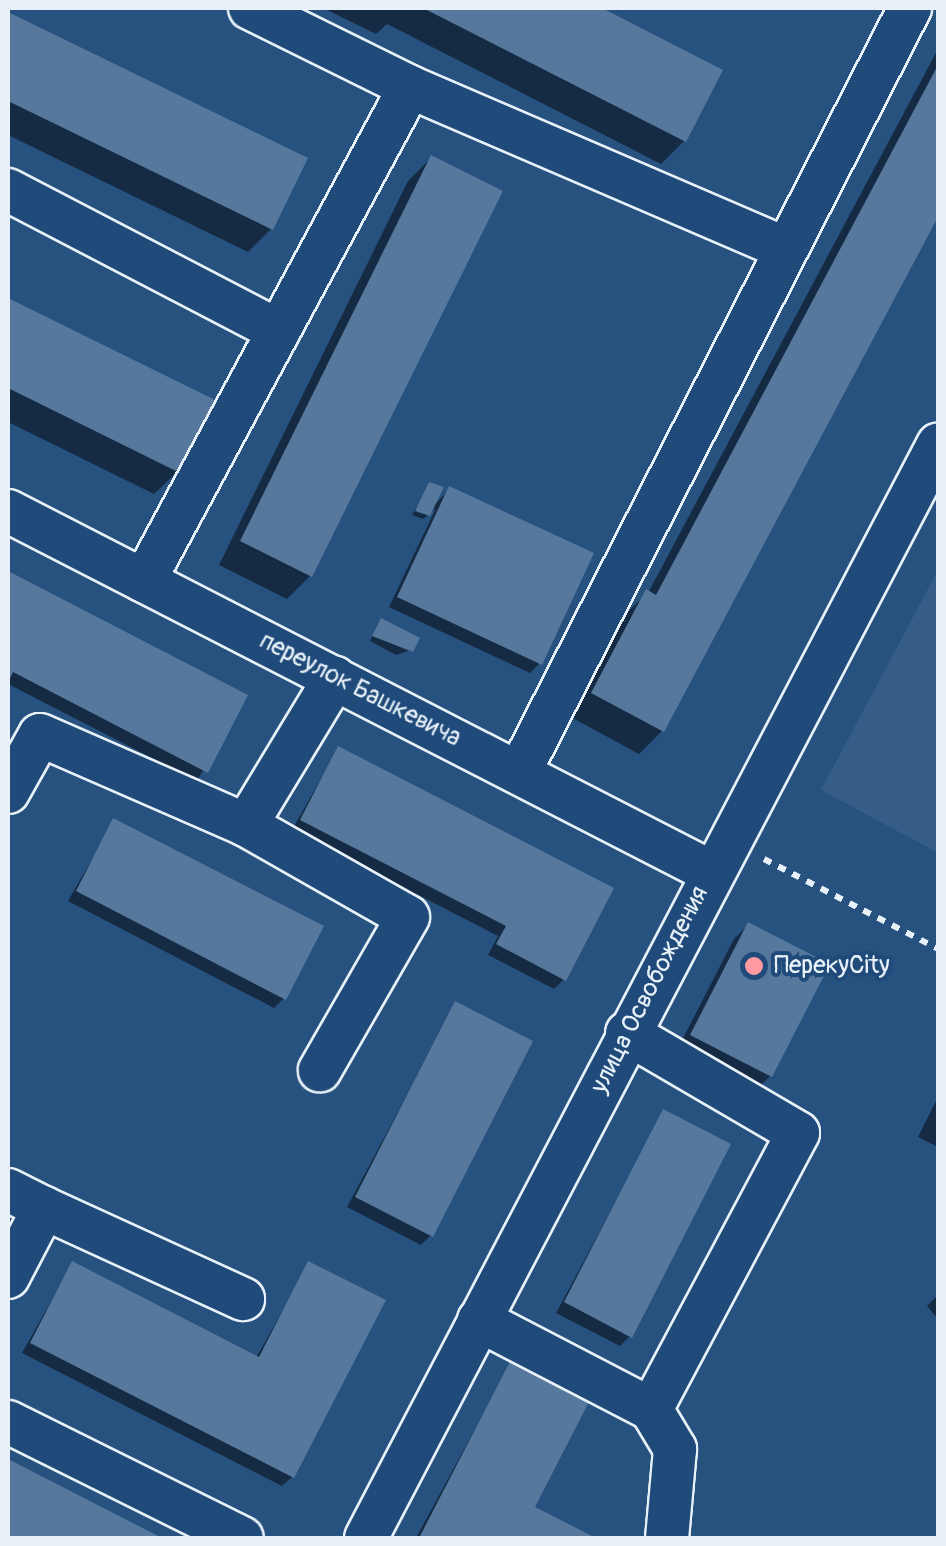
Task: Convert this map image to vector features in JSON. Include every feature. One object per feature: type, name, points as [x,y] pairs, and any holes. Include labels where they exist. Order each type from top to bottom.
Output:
[{"type":"street","points":[[250,8],[410,87],[786,249]]},
{"type":"street","points":[[520,771],[910,8]]},
{"type":"street","points":[[144,581],[410,87]]},
{"type":"street","points":[[8,190],[279,332]]},
{"type":"street","name":"улица Освобождения","points":[[366,1538],[719,856],[938,445]]},
{"type":"street","name":"переулок Башкевича","points":[[8,511],[520,771],[719,856]]},
{"type":"street","points":[[246,825],[335,678]]},
{"type":"street","points":[[8,792],[40,735],[246,825],[408,918],[320,1070]]},
{"type":"street","points":[[627,1033],[798,1133],[651,1409]]},
{"type":"street","points":[[8,1277],[26,1198],[243,1299]]},
{"type":"street","points":[[479,1320],[651,1409],[676,1449],[667,1538]]},
{"type":"street","points":[[8,1422],[242,1538]]},
{"type":"path","points":[[719,856],[938,949]]},
{"type":"shaded area","points":[[938,570],[938,853],[821,790]]},
{"type":"building","points":[[423,8],[602,8],[723,70],[686,142]]},
{"type":"building","points":[[8,12],[308,158],[273,230],[8,101]]},
{"type":"building","points":[[938,65],[938,217],[664,732],[591,693],[646,589],[656,595]]},
{"type":"building","points":[[431,155],[503,191],[312,577],[240,541]]},
{"type":"building","points":[[8,298],[215,400],[180,473],[8,388]]},
{"type":"building","points":[[429,482],[444,487],[430,516],[415,511]]},
{"type":"building","points":[[449,486],[594,553],[542,665],[397,597]]},
{"type":"building","points":[[8,571],[248,695],[208,773],[13,672],[8,682]]},
{"type":"building","points":[[381,618],[420,638],[413,652],[372,636]]},
{"type":"building","points":[[338,746],[614,888],[566,981],[496,944],[506,926],[300,820]]},
{"type":"building","points":[[113,818],[324,926],[286,1000],[76,891]]},
{"type":"building","points":[[748,922],[830,964],[772,1077],[690,1035]]},
{"type":"building","points":[[455,1001],[533,1041],[433,1237],[355,1197]]},
{"type":"building","points":[[663,1109],[731,1144],[632,1338],[564,1302]]},
{"type":"building","points":[[72,1261],[259,1357],[308,1261],[386,1300],[294,1478],[30,1343]]},
{"type":"building","points":[[513,1356],[592,1396],[535,1507],[596,1538],[419,1538]]},
{"type":"building","points":[[8,1459],[162,1538],[8,1538]]},
{"type":"place","name":"ПерекуCity","points":[[754,966]]}]
